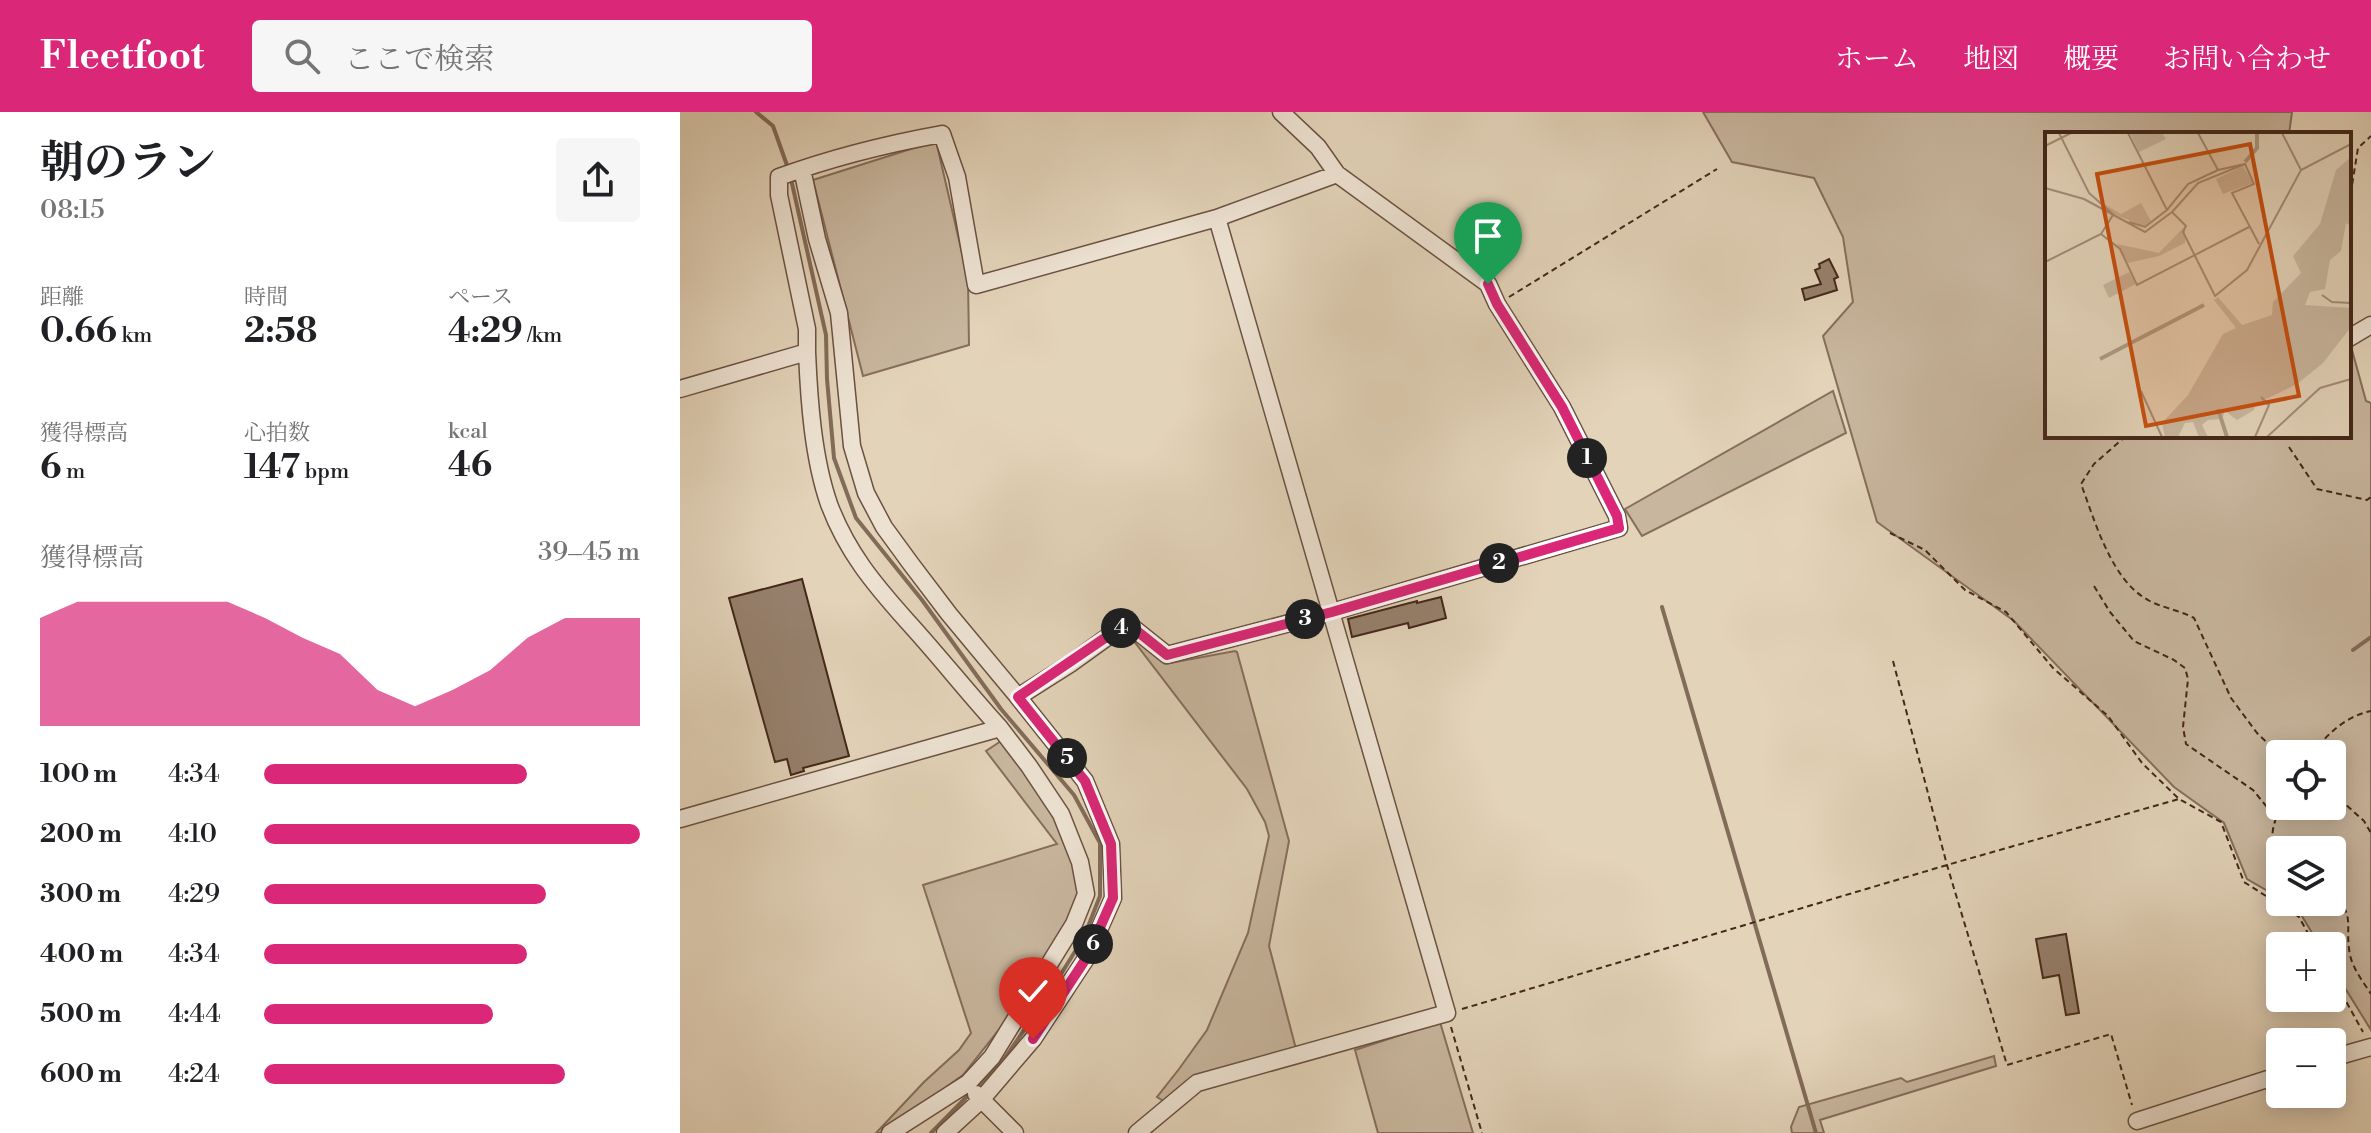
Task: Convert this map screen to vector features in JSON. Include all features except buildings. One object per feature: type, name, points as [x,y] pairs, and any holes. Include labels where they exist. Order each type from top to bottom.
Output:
[{"type":"street","points":[[1018,697],[1127,623],[1167,655],[1332,612],[1619,528],[1617,516],[1562,407],[1497,304],[1488,284],[1337,174],[1318,147],[1281,112]]},
{"type":"street","points":[[890,1133],[968,1083],[992,1057],[1074,924],[1086,894],[1080,862],[1061,814],[1000,728],[880,592],[857,561],[829,504],[808,393],[807,329],[779,195],[779,177],[942,134],[957,177],[976,285],[1217,218],[1337,174]]},
{"type":"street","points":[[793,172],[839,313],[852,446],[866,493],[893,539],[949,614],[1085,781],[1111,844],[1113,898],[1087,957],[1033,1039],[981,1100],[945,1133]]},
{"type":"street","points":[[1137,1133],[1197,1083],[1447,1013],[1217,218]]},
{"type":"street","points":[[2351,337],[2371,325]]},
{"type":"street","points":[[680,389],[807,352]]},
{"type":"street","points":[[680,819],[1000,728]]},
{"type":"street","points":[[2346,1054],[2371,1047]]},
{"type":"street","points":[[2137,1121],[2266,1080]]},
{"type":"street","points":[[968,1083],[1015,1133]]},
{"type":"path","points":[[2351,192],[2358,148],[2371,136]]},
{"type":"path","points":[[1497,304],[1717,169]]},
{"type":"path","points":[[2124,438],[2094,464],[2081,484],[2109,556],[2122,576],[2146,599],[2194,618],[2231,698],[2266,742]]},
{"type":"path","points":[[2289,447],[2317,489],[2367,500],[2371,497]]},
{"type":"path","points":[[1890,533],[1925,550],[1965,590],[2006,612],[2053,668],[2108,716],[2142,763],[2179,799],[2221,822],[2244,882],[2299,917],[2307,932]]},
{"type":"path","points":[[2094,586],[2134,641],[2185,668],[2188,679],[2183,727],[2186,744],[2253,790],[2276,818],[2272,836]]},
{"type":"path","points":[[1893,661],[1947,865],[2007,1065],[2111,1034],[2137,1121]]},
{"type":"path","points":[[2322,740],[2337,727],[2371,711]]},
{"type":"path","points":[[1482,1133],[1447,1013],[2179,799]]},
{"type":"path","points":[[2346,805],[2364,821],[2371,833]]},
{"type":"path","points":[[2346,908],[2349,914],[2350,959],[2371,994]]},
{"type":"path","points":[[2346,1001],[2371,1047]]},
{"type":"shaded area","points":[[1703,112],[2292,112],[2289,132],[2045,132],[2045,438],[2351,438],[2351,346],[2366,401],[2371,403],[2371,1030],[2346,990],[2346,932],[2312,932],[2302,916],[2346,916],[2346,836],[2266,836],[2266,890],[2247,879],[2224,823],[2174,787],[2014,621],[1877,522],[1823,336],[1853,302],[1843,237],[1814,178],[1732,162]]},
{"type":"shaded area","points":[[936,141],[968,279],[969,345],[863,376],[813,180]]},
{"type":"shaded area","points":[[1833,391],[1846,433],[1642,536],[1625,509]]},
{"type":"shaded area","points":[[1127,632],[1134,633],[1165,664],[1237,652],[1289,841],[1269,946],[1296,1049],[1165,1102],[1157,1097],[1207,1030],[1248,933],[1269,836],[1247,789]]},
{"type":"shaded area","points":[[1001,741],[1054,815],[1073,858],[1081,890],[1070,918],[1020,1003],[963,1075],[882,1133],[876,1133],[959,1050],[971,1033],[923,885],[1057,844],[986,751]]},
{"type":"shaded area","points":[[1440,1022],[1473,1133],[1378,1133],[1355,1050]]},
{"type":"shaded area","points":[[1994,1056],[1996,1066],[1820,1120],[1824,1133],[1792,1133],[1791,1127],[1799,1107],[1901,1078],[1907,1082]]},
{"type":"waterway","points":[[756,112],[773,126],[789,171]]},
{"type":"waterway","points":[[791,179],[826,335],[834,458],[856,518],[922,600],[1001,709],[1074,795],[1100,843],[1100,896],[1084,937],[1005,1058],[931,1133]]},
{"type":"waterway","points":[[1662,607],[1816,1133]]},
{"type":"waterway","points":[[2353,650],[2371,637]]},
{"type":"route","points":[[1033,1039],[1087,957],[1113,898],[1111,844],[1085,781],[1018,697],[1127,623],[1167,655],[1332,612],[1619,528],[1617,516],[1562,407],[1497,304],[1488,284]]}]
